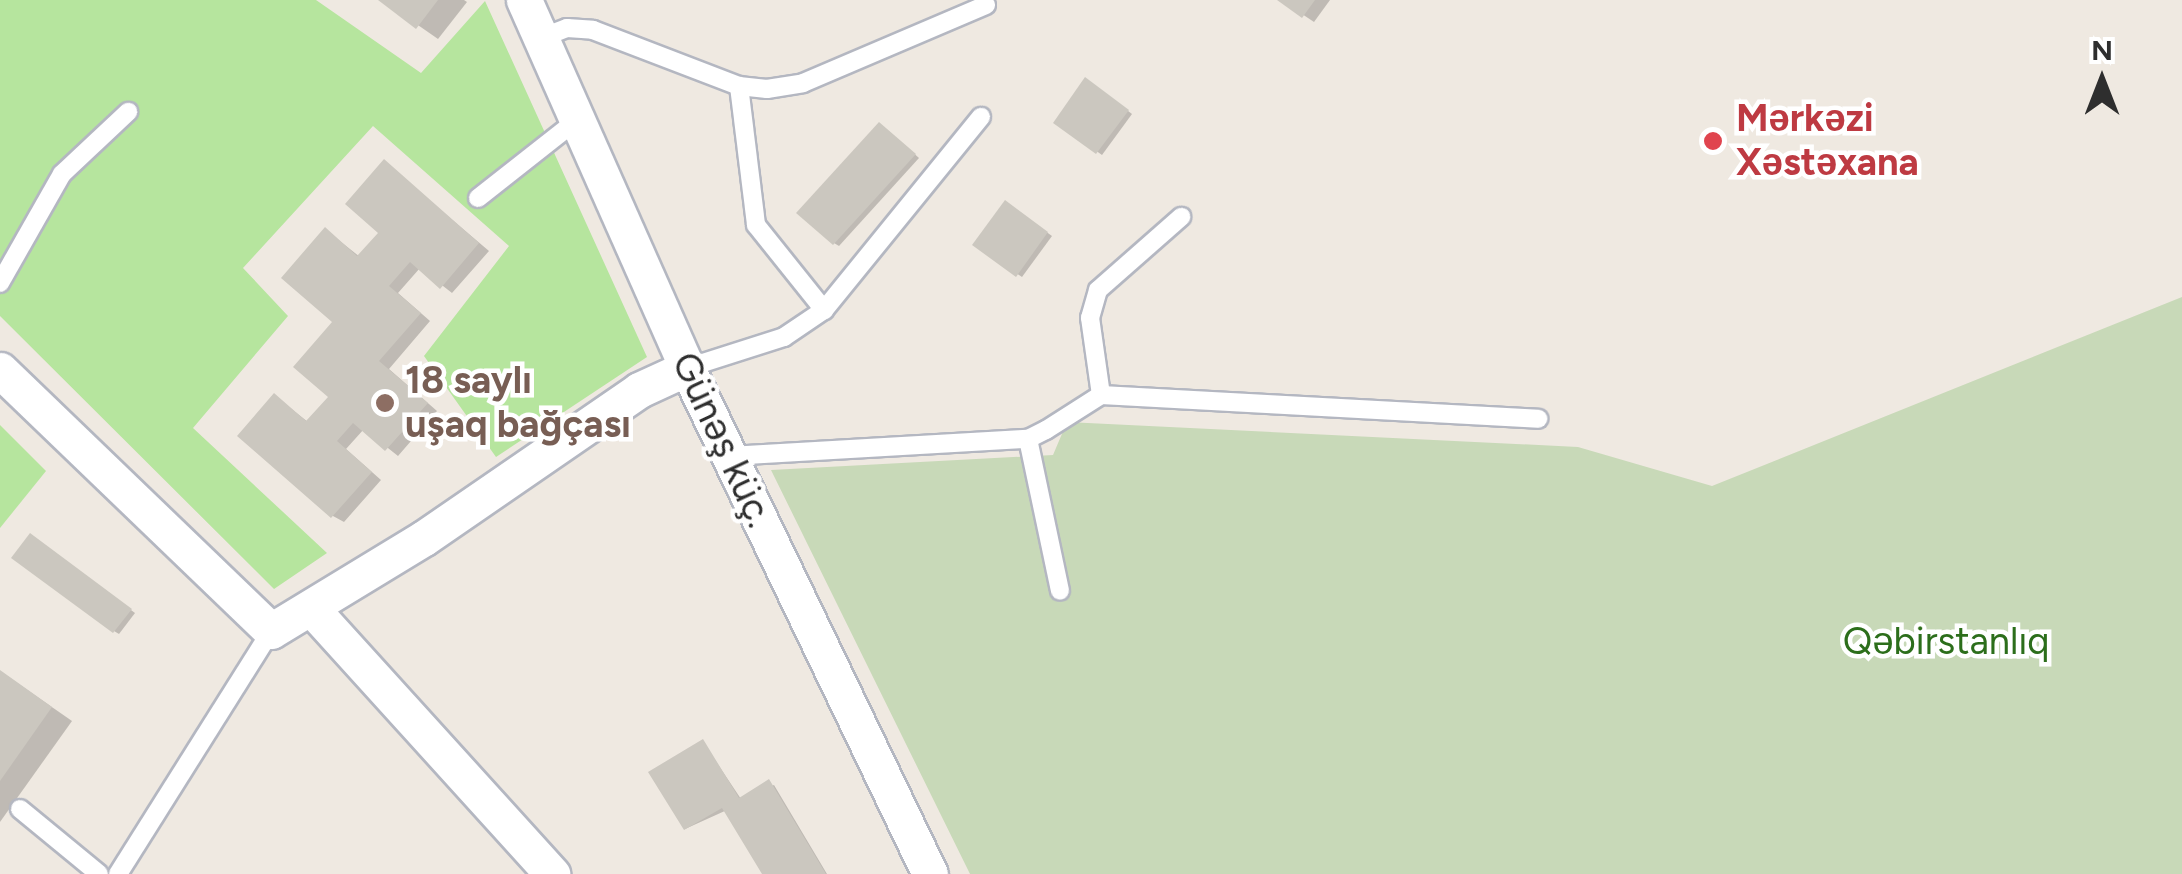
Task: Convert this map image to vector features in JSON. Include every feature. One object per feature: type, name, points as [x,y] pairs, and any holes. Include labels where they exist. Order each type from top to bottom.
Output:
[{"type":"street","name":"Günəş küç.","points":[[524,0],[687,368],[930,874]]},
{"type":"street","points":[[0,370],[271,631],[312,609],[639,390],[687,368]]},
{"type":"street","points":[[312,609],[552,874]]},
{"type":"lane","points":[[541,38],[567,28],[593,30],[739,86],[803,83],[986,6]]},
{"type":"lane","points":[[739,86],[756,225],[824,310]]},
{"type":"lane","points":[[0,282],[62,174],[128,112]]},
{"type":"lane","points":[[687,368],[784,337],[824,310],[980,117]]},
{"type":"lane","points":[[478,198],[577,120]]},
{"type":"lane","points":[[1100,395],[1090,318],[1098,290],[1181,217]]},
{"type":"lane","points":[[728,456],[1028,439],[1100,395],[1538,419]]},
{"type":"lane","points":[[1028,439],[1060,591]]},
{"type":"lane","points":[[118,874],[271,631]]},
{"type":"lane","points":[[20,809],[99,874]]},
{"type":"green space","points":[[0,0],[316,0],[421,73],[485,1],[647,357],[496,457],[424,356],[509,246],[373,126],[243,268],[288,316],[193,428],[327,553],[274,589],[0,316]]},
{"type":"green space","name":"Qəbirstanlıq","points":[[2182,297],[2182,874],[970,874],[771,470],[1053,455],[1067,422],[1578,447],[1712,486]]},
{"type":"green space","points":[[0,425],[46,471],[0,528]]},
{"type":"building","points":[[378,0],[438,0],[416,29]]},
{"type":"building","points":[[1277,0],[1315,0],[1302,18]]},
{"type":"building","points":[[1085,77],[1129,110],[1096,154],[1053,123]]},
{"type":"building","points":[[879,122],[916,154],[833,245],[796,213]]},
{"type":"building","points":[[384,159],[479,243],[440,289],[410,262],[389,286],[421,313],[379,361],[428,403],[385,451],[353,423],[337,441],[372,472],[331,518],[237,436],[274,393],[306,421],[328,397],[293,367],[332,322],[281,278],[325,227],[357,256],[378,233],[345,204]]},
{"type":"building","points":[[1005,200],[1048,232],[1016,277],[972,245]]},
{"type":"building","points":[[30,533],[132,609],[113,633],[11,558]]},
{"type":"building","points":[[0,670],[52,707],[0,781]]},
{"type":"building","points":[[703,739],[739,798],[769,779],[826,874],[762,874],[722,808],[684,830],[648,772]]},
{"type":"place","name":"Mərkəzi Xəstəxana","points":[[1713,141]]},
{"type":"place","name":"18 saylı uşaq bağçası","points":[[385,403]]}]
